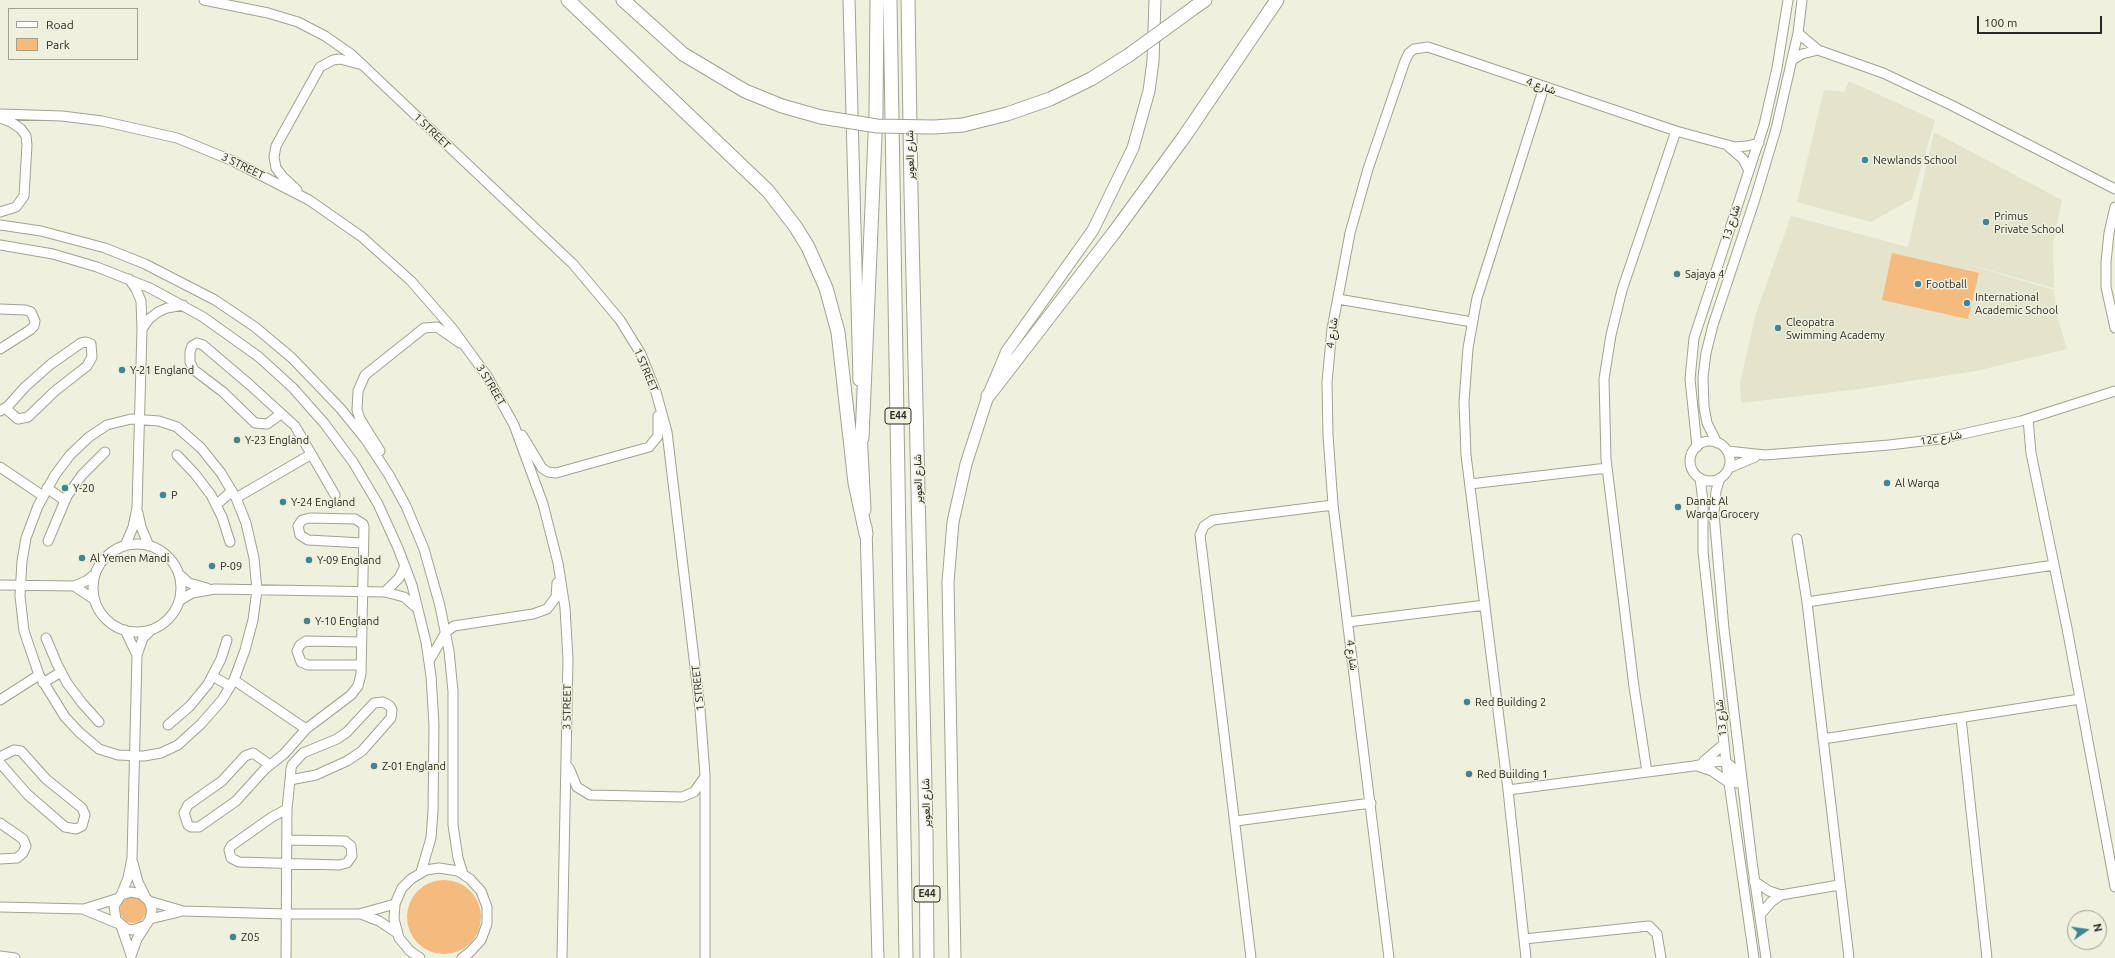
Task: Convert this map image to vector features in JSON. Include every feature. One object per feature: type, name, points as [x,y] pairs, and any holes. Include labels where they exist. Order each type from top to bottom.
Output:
[{"type":"highway","points":[[568,0],[768,191],[795,226],[808,247],[826,288],[838,332],[855,483],[866,534]]},
{"type":"highway","points":[[623,0],[682,54],[745,91],[782,106],[821,117],[877,126],[927,127],[963,125],[1007,114],[1050,99],[1091,79],[1129,55],[1200,4]]},
{"type":"highway","points":[[862,438],[876,113],[878,0]]},
{"type":"highway","name":"شارع العوير","points":[[890,0],[906,958]]},
{"type":"highway","name":"شارع العوير","points":[[908,0],[926,831],[927,958]]},
{"type":"highway","points":[[988,396],[1113,234],[1180,143],[1277,0]]},
{"type":"main road","points":[[849,0],[855,275],[866,534],[878,958]]},
{"type":"main road","points":[[955,958],[948,582],[953,522],[966,464],[988,396],[1007,351],[1093,230],[1133,148],[1149,91],[1153,61],[1155,0]]},
{"type":"street","name":"1 STREET","points":[[204,0],[268,13],[298,22],[326,36],[362,65],[590,282],[631,336],[641,354],[656,392],[666,427],[700,709],[705,775],[705,958]]},
{"type":"street","name":"شارع 13","points":[[1697,447],[1690,394],[1690,365],[1693,345],[1701,314],[1759,143],[1777,68],[1788,0]]},
{"type":"street","name":"شارع 13","points":[[1717,443],[1707,423],[1704,407],[1703,377],[1706,353],[1712,325],[1772,146],[1798,33],[1802,0]]},
{"type":"street","points":[[1798,33],[1818,50],[1883,73],[1951,105],[2115,189]]},
{"type":"street","name":"شارع 4","points":[[1389,958],[1333,505],[1328,436],[1327,382],[1330,349],[1350,233],[1360,195],[1409,53],[1414,49],[1428,47],[1676,132],[1728,146],[1741,147],[1759,143]]},
{"type":"street","points":[[1792,60],[1802,54],[1818,50]]},
{"type":"street","points":[[309,200],[279,173],[274,157],[276,146],[320,67],[332,60],[340,59],[362,65]]},
{"type":"street","points":[[1526,958],[1508,790],[1470,484],[1464,429],[1464,402],[1465,375],[1472,322],[1484,275],[1544,87]]},
{"type":"street","name":"3 STREET","points":[[0,114],[62,116],[89,119],[177,138],[233,161],[309,200],[345,223],[395,266],[425,296],[467,348],[490,382],[514,425],[543,504],[558,563],[565,608],[568,651],[562,958]]},
{"type":"street","points":[[0,118],[11,122],[21,129],[26,136],[27,145],[24,196],[16,207],[0,212]]},
{"type":"street","points":[[1647,772],[1634,687],[1607,468],[1604,401],[1606,364],[1610,335],[1622,290],[1676,132]]},
{"type":"street","name":"شارع 4","points":[[1728,146],[1743,159],[1749,171]]},
{"type":"street","points":[[2115,207],[2109,233],[2106,262],[2106,287],[2115,328]]},
{"type":"street","points":[[0,225],[63,236],[125,256],[194,288],[235,313],[292,358],[340,408],[374,452],[399,493]]},
{"type":"street","points":[[0,246],[31,250],[75,260],[128,278],[183,305],[222,330],[259,357],[293,388],[320,418],[366,483],[389,526],[405,566],[419,609],[429,661],[434,725],[433,825],[428,851],[421,872]]},
{"type":"street","points":[[125,546],[133,527],[137,508],[142,329],[141,301],[136,289],[128,278]]},
{"type":"street","points":[[1338,299],[1472,322]]},
{"type":"street","points":[[142,329],[149,319],[158,312],[183,305]]},
{"type":"street","points":[[0,309],[25,310],[31,312],[35,321],[30,330],[0,350]]},
{"type":"street","points":[[463,874],[458,858],[453,825],[453,691],[446,632],[429,564],[418,534],[384,458],[360,419],[356,401],[361,382],[374,366],[424,328],[436,327],[467,348]]},
{"type":"street","points":[[86,342],[90,344],[92,356],[87,366],[55,390],[28,417],[18,418],[2,410],[24,387],[51,364],[82,343],[86,342]]},
{"type":"street","points":[[281,414],[267,424],[255,423],[223,392],[194,370],[190,362],[190,352],[192,346],[198,343],[203,345],[250,384],[281,414],[300,433],[310,455],[335,495]]},
{"type":"street","name":"12c شارع","points":[[1727,451],[1762,455],[1900,444],[1954,436],[2024,420],[2115,391]]},
{"type":"street","points":[[514,425],[542,468],[548,472],[556,472],[644,449],[653,444],[660,432],[656,392]]},
{"type":"street","points":[[140,419],[168,423],[185,432],[208,456],[234,495],[244,515],[251,542],[256,590],[250,635],[232,683],[201,724],[178,745],[162,753],[135,756],[114,754],[94,746],[65,717],[40,679],[24,631],[20,585],[26,538],[45,492],[62,464],[90,437],[115,422],[140,419]]},
{"type":"street","points":[[2024,420],[2054,565],[2115,887]]},
{"type":"street","points":[[1706,442],[1717,443],[1727,451],[1730,459],[1729,468],[1720,478],[1710,481],[1700,478],[1691,466],[1692,456],[1697,447],[1706,442]]},
{"type":"street","points":[[48,541],[64,500],[82,476],[105,452]]},
{"type":"street","points":[[177,455],[195,474],[216,505],[230,542]]},
{"type":"street","points":[[216,505],[310,455]]},
{"type":"street","name":"12c شارع","points":[[1729,468],[1762,455]]},
{"type":"street","points":[[0,467],[45,492],[64,500]]},
{"type":"street","points":[[1470,484],[1607,468]]},
{"type":"street","name":"شارع 13","points":[[1700,478],[1703,501],[1703,552],[1728,782],[1754,958]]},
{"type":"street","name":"شارع 13","points":[[1720,478],[1715,499],[1714,530],[1724,629],[1749,828],[1754,881],[1766,958]]},
{"type":"street","points":[[1251,958],[1236,821],[1200,535],[1204,526],[1212,520],[1333,505]]},
{"type":"street","points":[[137,508],[141,527],[149,546]]},
{"type":"street","points":[[270,765],[253,753],[245,756],[222,780],[188,805],[184,813],[188,825],[191,827],[199,827],[236,801],[270,765],[284,754],[306,729],[355,691],[360,680],[361,664],[364,527],[358,520],[307,518],[302,520],[298,526],[300,535],[308,540],[363,543]]},
{"type":"street","points":[[1797,539],[1823,738],[1839,885],[1849,958]]},
{"type":"street","points":[[151,630],[138,632],[125,630],[114,626],[106,619],[95,600],[93,587],[95,574],[102,562],[112,552],[125,546],[137,544],[149,546],[167,556],[178,573],[189,583],[215,589]]},
{"type":"street","points":[[429,661],[446,632],[454,626],[533,614],[547,609],[554,602],[557,592],[558,563]]},
{"type":"street","points":[[1806,602],[2054,565]]},
{"type":"street","points":[[385,592],[399,578],[405,566]]},
{"type":"street","points":[[131,957],[114,911],[128,878],[132,858],[137,655],[143,638],[151,630],[166,622],[172,615],[179,601],[181,592],[178,573]]},
{"type":"street","points":[[0,585],[74,586],[86,581],[95,574]]},
{"type":"street","points":[[74,586],[95,600]]},
{"type":"street","points":[[179,601],[192,593],[215,589],[362,591],[385,592],[404,597],[419,609]]},
{"type":"street","points":[[1348,622],[1485,605]]},
{"type":"street","points":[[125,630],[137,655]]},
{"type":"street","points":[[46,638],[61,672],[82,703],[99,722]]},
{"type":"street","points":[[168,725],[190,706],[212,676],[227,640]]},
{"type":"street","points":[[361,664],[308,665],[301,662],[297,652],[300,645],[306,641],[362,642]]},
{"type":"street","points":[[0,700],[40,679],[61,672]]},
{"type":"street","points":[[212,676],[232,683],[306,729]]},
{"type":"street","points":[[1823,738],[2080,700]]},
{"type":"street","points":[[286,958],[287,809],[290,780],[292,765],[300,755],[347,732],[374,703],[382,702],[390,706],[392,714],[391,718],[362,751],[316,775],[290,780]]},
{"type":"street","points":[[1961,718],[1987,958]]},
{"type":"street","points":[[1694,766],[1708,759],[1724,744]]},
{"type":"street","points":[[0,757],[14,750],[21,751],[46,779],[82,808],[85,819],[82,826],[76,830],[65,827],[27,794],[0,763]]},
{"type":"street","points":[[1508,790],[1694,766],[1716,761],[1726,762],[1735,771],[1742,813],[1749,828]]},
{"type":"street","points":[[567,763],[577,787],[590,795],[682,797],[688,795],[699,787],[705,775]]},
{"type":"street","points":[[1694,766],[1712,771],[1728,782]]},
{"type":"street","points":[[1236,821],[1371,803]]},
{"type":"street","points":[[287,809],[234,843],[229,850],[231,858],[235,861],[343,865],[350,861],[353,853],[351,846],[345,841],[287,840]]},
{"type":"street","points":[[0,823],[23,839],[26,846],[23,853],[17,858],[0,858]]},
{"type":"street","points":[[131,957],[136,939],[147,922],[152,910],[138,882],[132,858]]},
{"type":"street","points":[[420,958],[406,947],[397,933],[394,919],[395,904],[402,888],[410,879],[421,872],[439,868],[452,869],[463,874],[481,891],[485,899],[488,916],[486,928],[476,947],[463,958]]},
{"type":"street","points":[[1754,881],[1769,891],[1780,895]]},
{"type":"street","points":[[1760,915],[1771,902],[1780,895],[1839,885]]},
{"type":"street","points":[[0,907],[84,909],[136,892],[147,899],[183,911],[286,914],[359,914],[395,904]]},
{"type":"street","points":[[84,909],[133,930],[147,922],[183,911]]},
{"type":"street","points":[[359,914],[379,921],[397,933]]},
{"type":"street","points":[[1524,939],[1649,926],[1657,934],[1661,958]]},
{"type":"street","points":[[0,956],[15,958]]},
{"type":"shaded area","name":"Newlands School","points":[[1849,81],[1935,120],[1912,199],[1871,222],[1797,202],[1824,90],[1844,92]]},
{"type":"shaded area","points":[[1934,132],[2062,200],[2053,244],[2054,288],[1952,260],[2054,290],[2057,316],[2067,349],[1976,371],[1859,389],[1741,403],[1740,383],[1756,313],[1791,216],[1908,247]]},
{"type":"green space","name":"Football","points":[[1892,253],[1979,273],[1968,319],[1882,300]]},
{"type":"green space","points":[[444,880],[465,886],[475,896],[481,917],[475,938],[465,948],[444,954],[423,948],[413,938],[407,917],[413,896],[423,886]]},
{"type":"green space","points":[[133,897],[142,901],[146,910],[142,919],[133,923],[124,919],[120,910],[124,901]]},
{"type":"place","name":"Newlands School","points":[[1865,160]]},
{"type":"place","name":"Primus Private School","points":[[1986,222]]},
{"type":"place","name":"Sajaya 4","points":[[1677,274]]},
{"type":"place","name":"Football","points":[[1918,284]]},
{"type":"place","name":"International Academic School","points":[[1967,303]]},
{"type":"place","name":"Cleopatra Swimming Academy","points":[[1778,328]]},
{"type":"place","name":"Y-21 England","points":[[122,370]]},
{"type":"place","name":"Y-23 England","points":[[237,440]]},
{"type":"place","name":"Al Warqa","points":[[1887,483]]},
{"type":"place","name":"Y-20","points":[[65,488]]},
{"type":"place","name":"P","points":[[163,495]]},
{"type":"place","name":"Y-24 England","points":[[283,502]]},
{"type":"place","name":"Danat Al Warqa Grocery","points":[[1678,507]]},
{"type":"place","name":"Al Yemen Mandi","points":[[82,558]]},
{"type":"place","name":"Y-09 England","points":[[309,560]]},
{"type":"place","name":"P-09","points":[[212,566]]},
{"type":"place","name":"Y-10 England","points":[[307,621]]},
{"type":"place","name":"Red Building 2","points":[[1467,702]]},
{"type":"place","name":"Z-01 England","points":[[374,766]]},
{"type":"place","name":"Red Building 1","points":[[1469,774]]},
{"type":"place","name":"Z05","points":[[233,937]]}]
